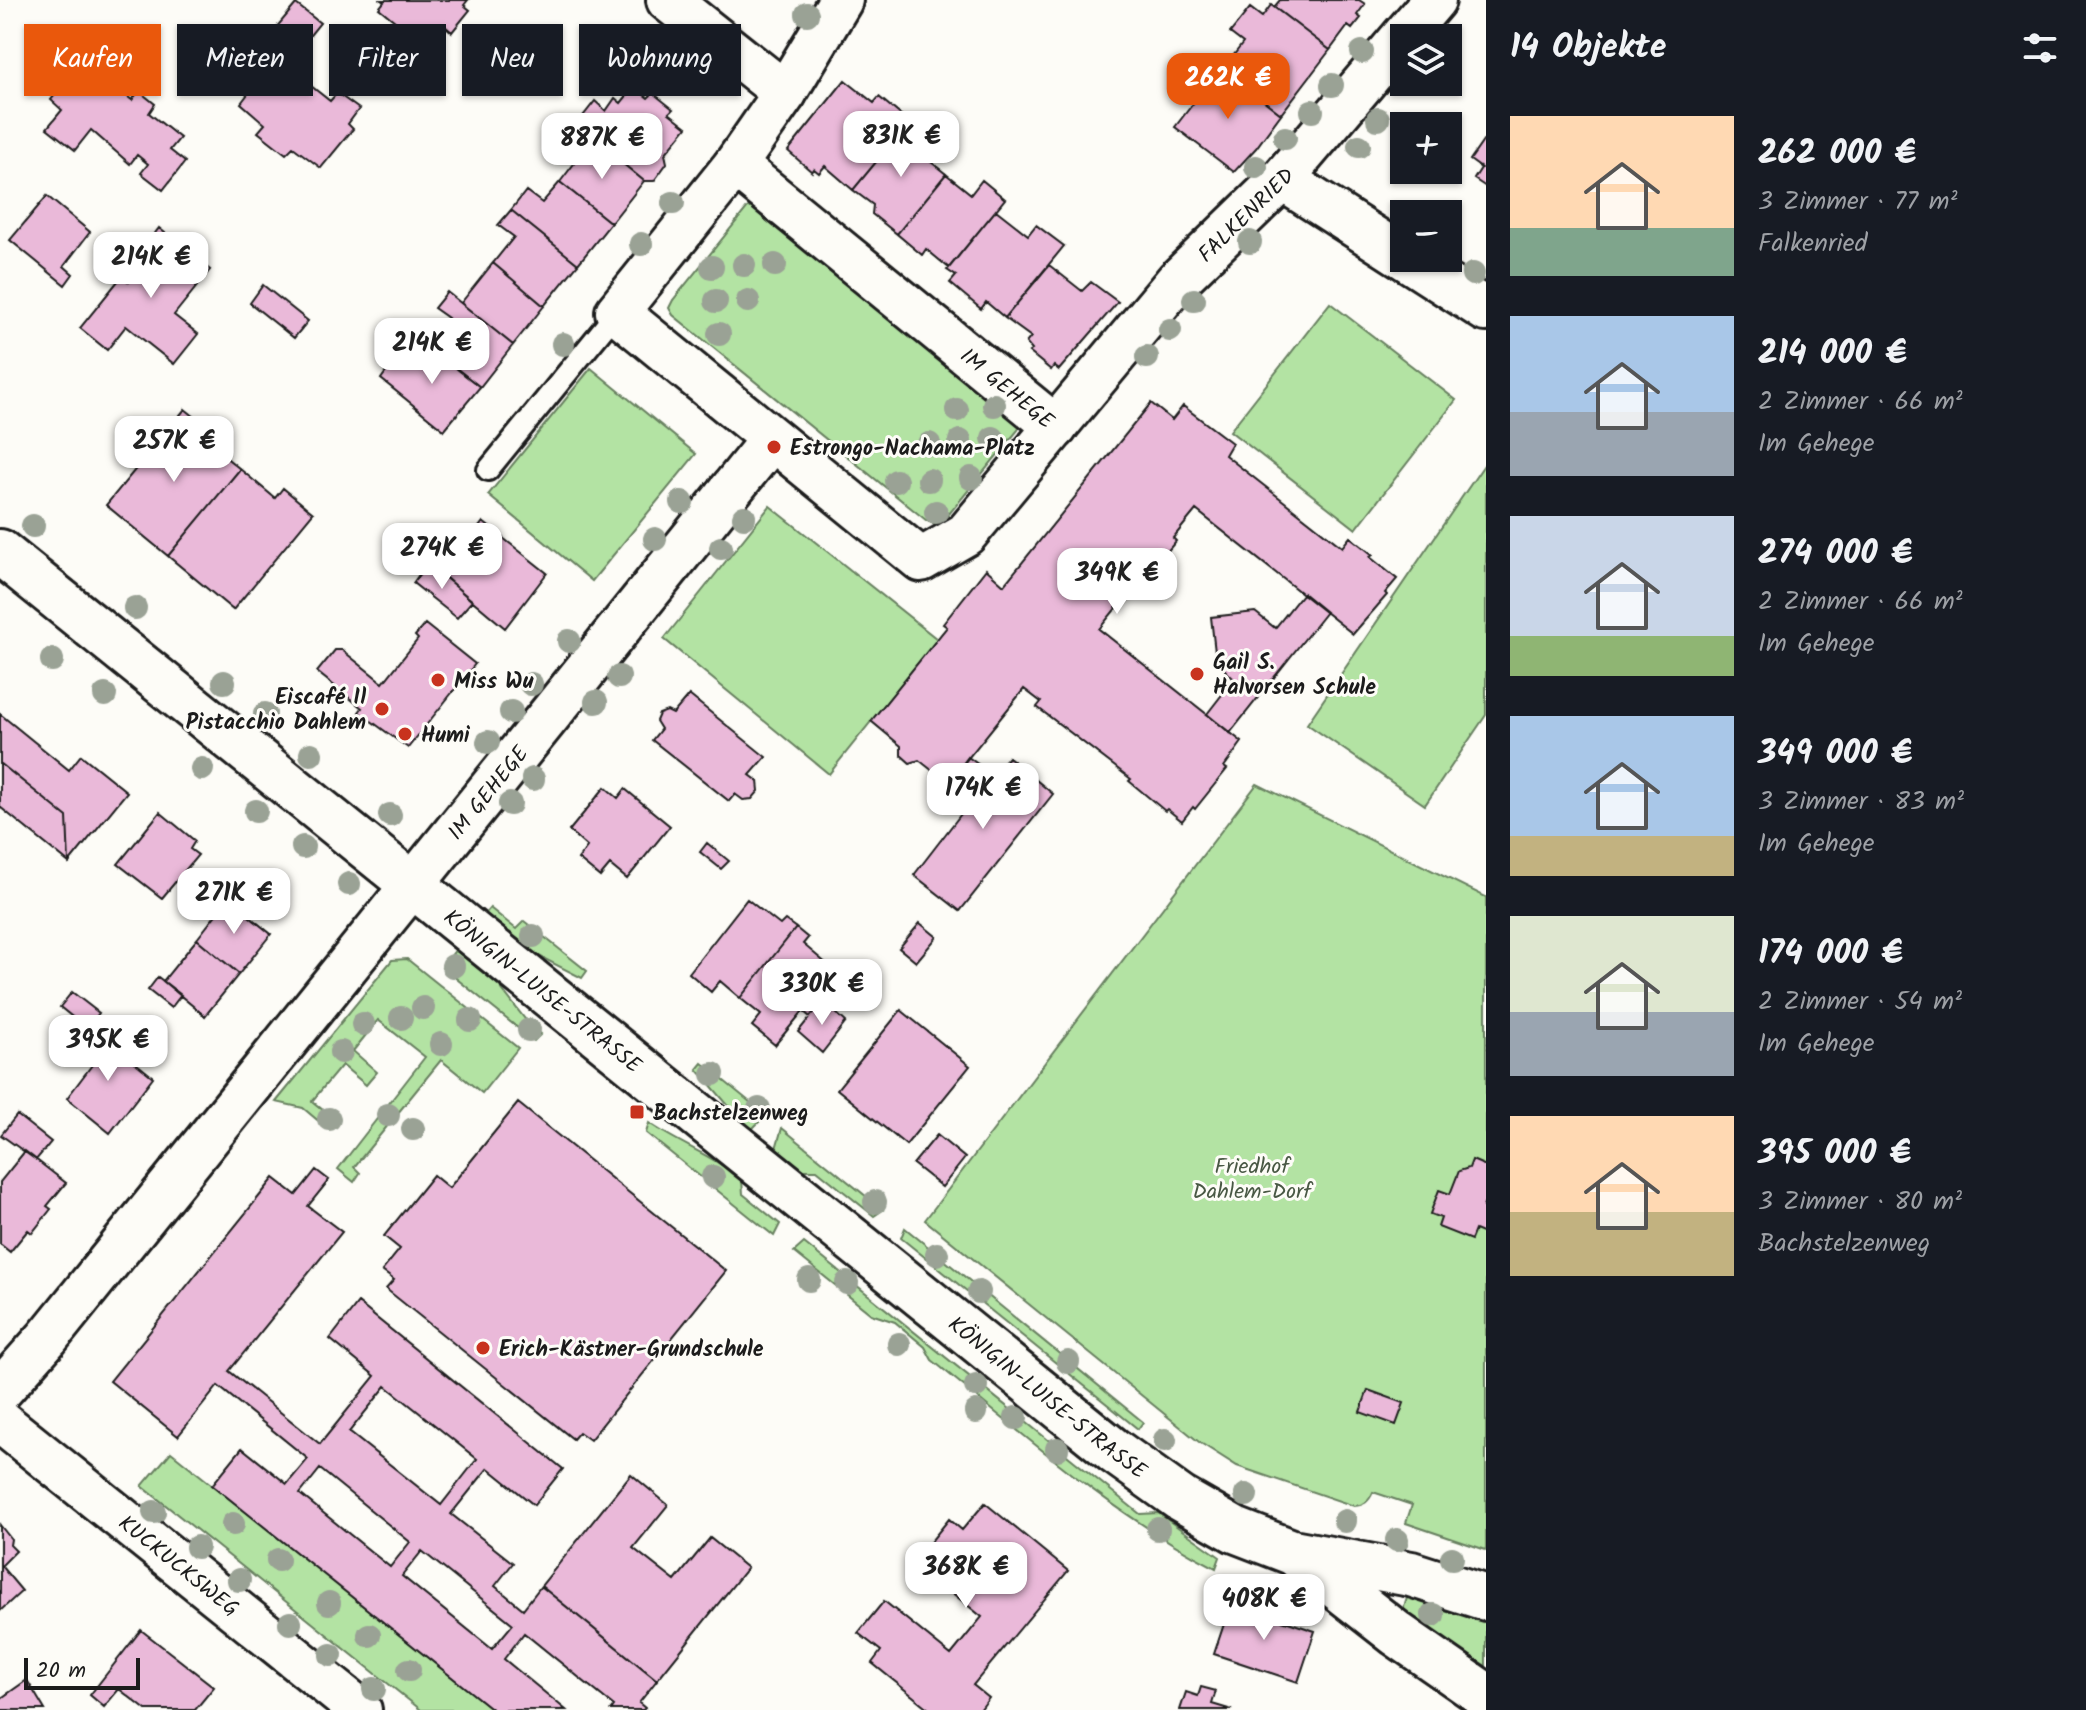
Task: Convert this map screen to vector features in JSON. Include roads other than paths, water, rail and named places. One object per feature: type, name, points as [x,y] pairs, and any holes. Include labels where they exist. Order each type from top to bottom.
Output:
[{"type":"main road","name":"KÖNIGIN-LUISE-STRASSE","points":[[0,552],[1114,1451],[1181,1499],[1235,1530],[1292,1552],[1411,1574],[1486,1598]]},
{"type":"main road","name":"KÖNIGIN-LUISE-STRASSE","points":[[1292,1552],[1397,1634],[1486,1696]]},
{"type":"street","points":[[668,0],[785,93]]},
{"type":"street","points":[[617,312],[735,165],[785,93],[841,0]]},
{"type":"street","name":"FALKENRIED","points":[[1056,427],[1177,281],[1282,179],[1434,0]]},
{"type":"street","name":"IM GEHEGE","points":[[617,312],[921,560],[966,534],[1056,427],[735,165]]},
{"type":"street","points":[[1282,179],[1486,310]]},
{"type":"street","name":"IM GEHEGE","points":[[410,884],[772,439]]},
{"type":"street","points":[[0,1391],[48,1337],[410,884]]},
{"type":"street","name":"KUCKUCKSWEG","points":[[0,1421],[360,1710]]},
{"type":"lane","points":[[488,470],[617,312]]},
{"type":"place","name":"Estrongo-Nachama-Platz","points":[[774,447]]},
{"type":"place","name":"Gail S. Halvorsen Schule","points":[[1197,674]]},
{"type":"place","name":"Miss Wu","points":[[438,680]]},
{"type":"place","name":"Eiscafé Il Pistacchio Dahlem","points":[[382,709]]},
{"type":"place","name":"Humi","points":[[405,734]]},
{"type":"place","name":"Bachstelzenweg","points":[[637,1112]]},
{"type":"place","name":"Erich-Kästner-Grundschule","points":[[483,1348]]},
{"type":"park label","name":"Friedhof Dahlem-Dorf","points":[[1252,1178]]}]
